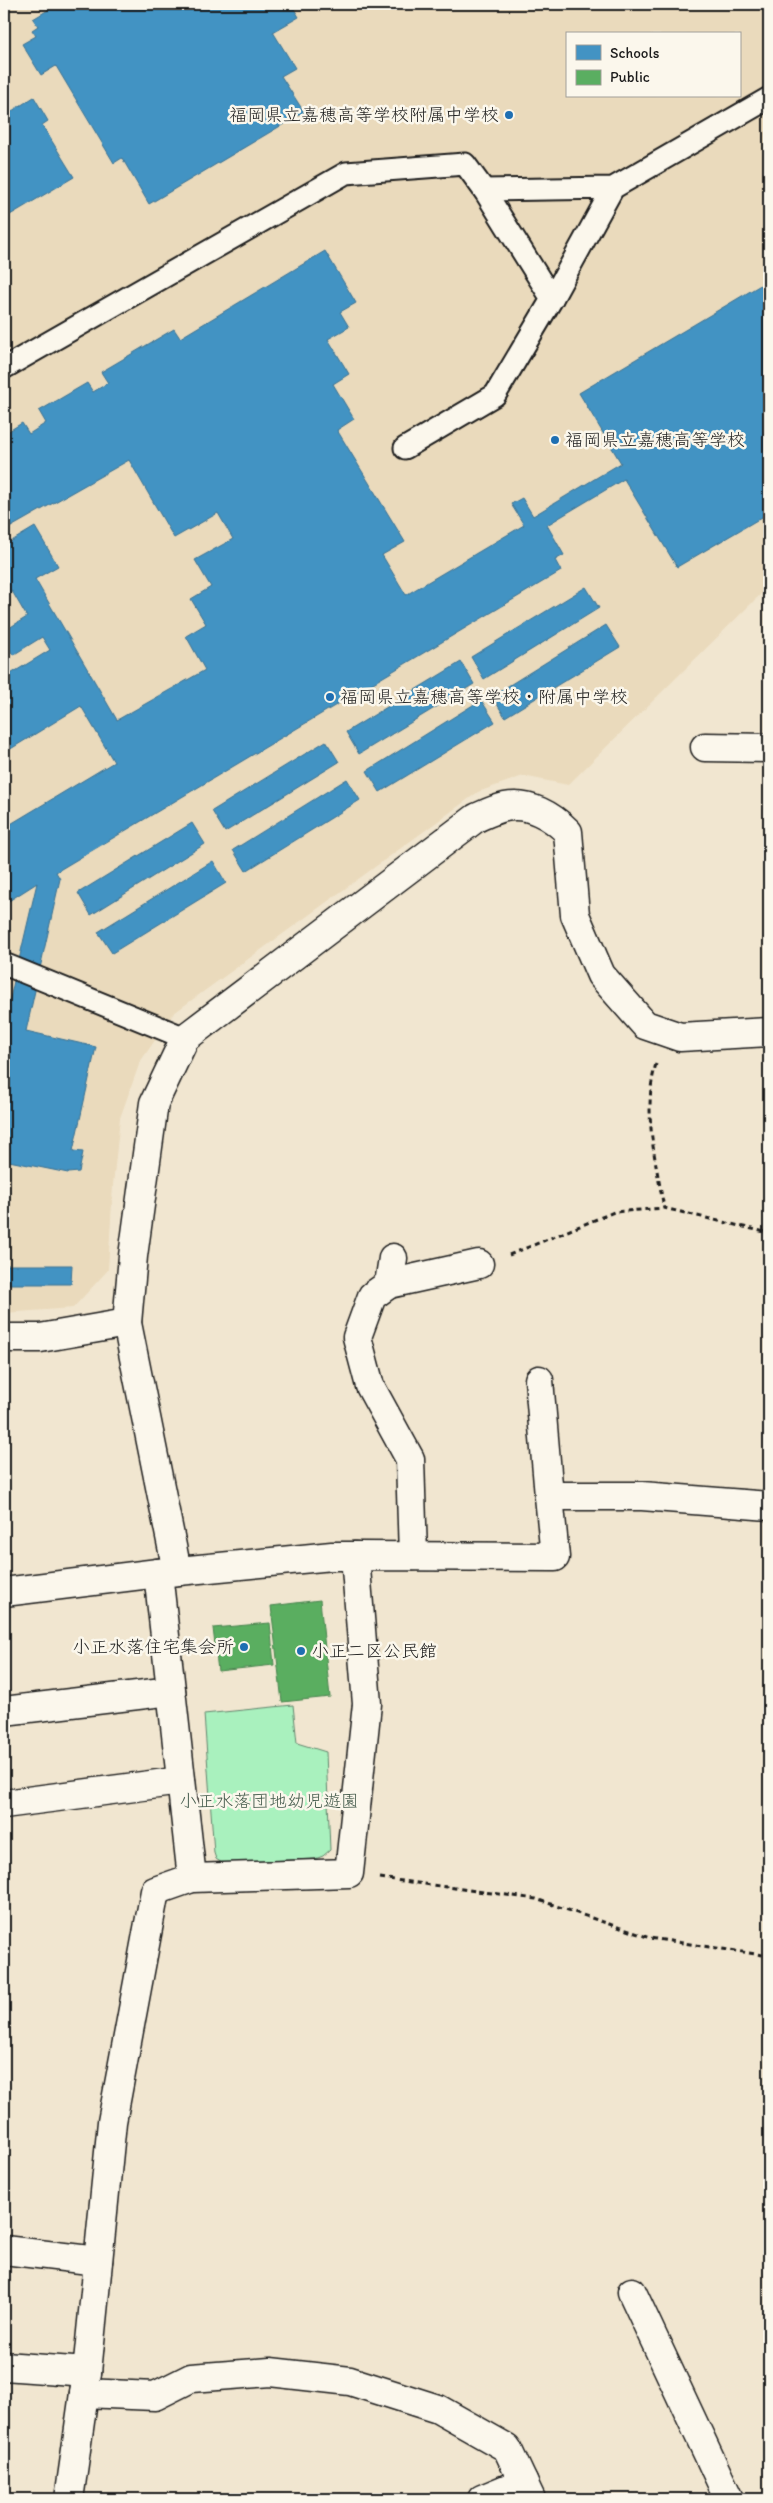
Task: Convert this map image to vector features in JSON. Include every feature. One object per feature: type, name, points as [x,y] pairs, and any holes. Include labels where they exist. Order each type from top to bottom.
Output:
[{"type":"street","points":[[705,747],[769,748]]},
{"type":"street","points":[[192,1878],[171,1691],[167,1572],[127,1323],[154,1103],[185,1038],[476,818],[506,806],[532,809],[553,817],[568,832],[575,915],[601,975],[645,1025],[680,1037],[769,1032]]},
{"type":"street","points":[[389,1284],[393,1258]]},
{"type":"street","points":[[413,1556],[410,1459],[370,1386],[357,1337],[372,1296],[389,1284],[479,1264]]},
{"type":"street","points":[[4,1338],[40,1338],[127,1323]]},
{"type":"street","points":[[4,1592],[167,1572],[332,1556],[555,1557],[539,1380]]},
{"type":"street","points":[[549,1496],[642,1496],[769,1506]]},
{"type":"street","points":[[70,2499],[85,2382],[112,2122],[155,1891],[192,1878],[349,1873],[367,1704],[355,1556]]},
{"type":"street","points":[[4,1711],[171,1691]]},
{"type":"street","points":[[4,1804],[181,1781]]},
{"type":"street","points":[[4,2250],[98,2262]]},
{"type":"street","points":[[632,2292],[729,2499]]},
{"type":"street","points":[[4,2366],[155,2396],[191,2378],[270,2372],[350,2381],[438,2409],[507,2448],[527,2490],[482,2499]]},
{"type":"lane","points":[[484,190],[613,188],[769,98]]},
{"type":"lane","points":[[4,368],[346,173],[465,164],[484,190],[552,299]]},
{"type":"lane","points":[[405,448],[495,395],[552,299],[613,188]]},
{"type":"lane","points":[[4,964],[185,1038]]},
{"type":"path","points":[[664,1208],[655,1157],[650,1110],[651,1080],[666,1033]]},
{"type":"path","points":[[479,1264],[525,1249],[614,1212],[664,1208],[769,1233]]},
{"type":"path","points":[[349,1873],[536,1899],[650,1938],[769,1956]]},
{"type":"shaded area","name":"福岡県立嘉穂高等学校・附属中学校","points":[[4,4],[769,4],[769,586],[568,785],[523,776],[478,792],[174,1013],[140,1062],[120,1118],[113,1185],[108,1270],[73,1308],[4,1313]]},
{"type":"green space","name":"小正水落団地幼児遊園","points":[[293,1705],[297,1743],[326,1752],[330,1850],[323,1856],[315,1859],[222,1863],[216,1859],[214,1853],[204,1714]]},
{"type":"building: Schools","points":[[58,4],[291,4],[299,17],[273,32],[295,68],[281,76],[304,112],[149,204],[122,158],[114,163],[56,66],[41,75],[22,44],[36,36],[32,30],[38,26],[33,19]]},
{"type":"building: Schools","points":[[34,97],[48,121],[42,125],[74,177],[10,215],[4,205],[4,116]]},
{"type":"building: Schools","points":[[325,251],[356,303],[340,312],[349,327],[328,339],[349,374],[333,384],[354,419],[337,430],[405,542],[382,555],[406,595],[524,525],[511,504],[522,498],[533,516],[621,463],[579,393],[769,280],[769,513],[677,567],[624,479],[547,525],[564,555],[555,560],[561,571],[56,872],[60,879],[26,1031],[96,1047],[73,1151],[83,1152],[79,1172],[68,1173],[4,1160],[4,1024],[37,883],[4,904],[4,828],[114,762],[81,706],[4,753],[4,678],[50,650],[42,637],[13,655],[4,639],[4,631],[27,617],[12,591],[4,597],[4,532],[10,542],[35,527],[58,566],[35,579],[117,720],[205,670],[186,636],[206,624],[191,599],[211,587],[195,560],[233,539],[218,513],[174,538],[129,460],[4,531],[4,434],[22,423],[29,434],[46,423],[39,411],[87,383],[93,392],[108,383],[101,372],[174,329],[180,338]]},
{"type":"building: Schools","points":[[586,587],[599,608],[484,679],[471,657]]},
{"type":"building: Schools","points":[[606,625],[620,647],[505,717],[492,696]]},
{"type":"building: Schools","points":[[461,662],[474,684],[359,754],[346,732]]},
{"type":"building: Schools","points":[[481,700],[495,722],[380,792],[367,771]]},
{"type":"building: Schools","points":[[326,741],[339,762],[225,832],[212,811]]},
{"type":"building: Schools","points":[[347,779],[360,800],[246,871],[233,850]]},
{"type":"building: Schools","points":[[192,823],[205,844],[91,915],[78,893]]},
{"type":"building: Schools","points":[[213,861],[226,883],[112,953],[98,932]]},
{"type":"building: Schools","points":[[4,1265],[72,1265],[71,1284],[4,1284]]},
{"type":"building: Public","name":"小正二区公民館","points":[[320,1600],[330,1697],[282,1702],[271,1606]]},
{"type":"building: Public","name":"小正水落住宅集会所","points":[[270,1623],[274,1665],[218,1671],[213,1628]]},
{"type":"place","name":"福岡県立嘉穂高等学校附属中学校","points":[[509,115]]},
{"type":"place","name":"福岡県立嘉穂高等学校","points":[[555,440]]},
{"type":"place","name":"福岡県立嘉穂高等学校・附属中学校","points":[[330,697]]},
{"type":"place","name":"小正水落住宅集会所","points":[[244,1647]]},
{"type":"place","name":"小正二区公民館","points":[[301,1651]]}]
